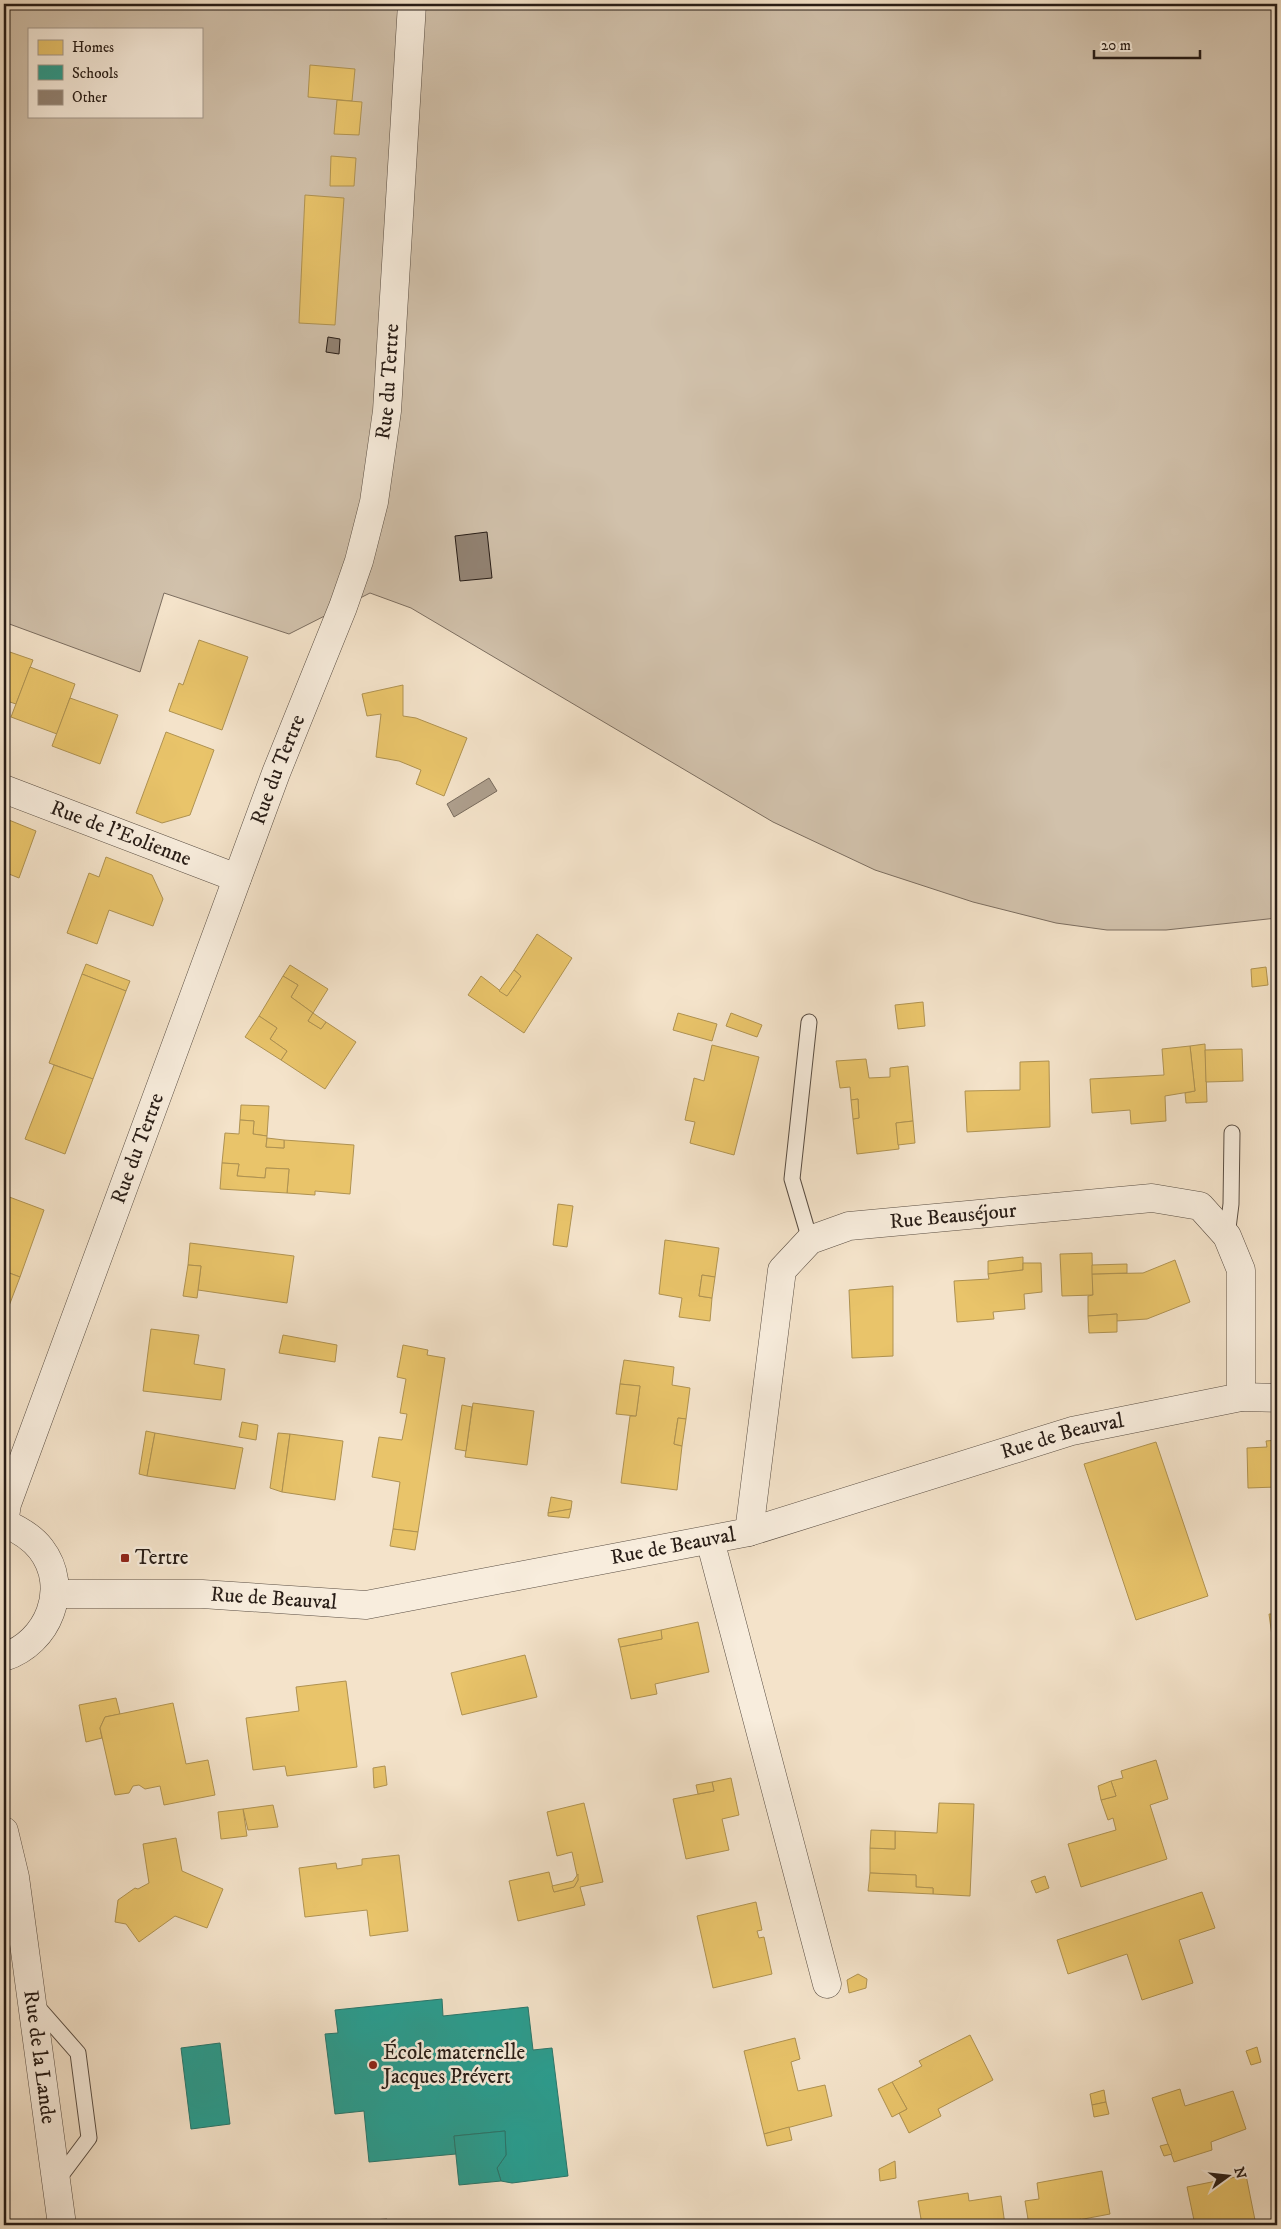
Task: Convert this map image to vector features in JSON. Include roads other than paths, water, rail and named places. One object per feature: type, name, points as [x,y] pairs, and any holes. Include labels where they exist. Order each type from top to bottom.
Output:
[{"type":"street","name":"Rue du Tertre","points":[[5,1516],[276,773],[343,606],[359,561],[374,502],[387,411],[412,4]]},
{"type":"street","name":"Rue de l'Eolienne","points":[[4,789],[238,878]]},
{"type":"street","name":"Rue Beauséjour","points":[[749,1532],[782,1270],[810,1240],[849,1226],[1152,1198],[1200,1206],[1227,1236],[1241,1270],[1241,1397]]},
{"type":"street","name":"Rue de Beauval","points":[[55,1594],[202,1594],[366,1605],[749,1532],[1072,1431],[1241,1397],[1277,1398]]},
{"type":"street","points":[[4,1657],[17,1653],[36,1638],[49,1618],[55,1594],[52,1572],[42,1550],[26,1533],[5,1516]]},
{"type":"street","points":[[710,1540],[827,1984]]},
{"type":"street","name":"Rue de la Lande","points":[[4,1831],[14,1877],[62,2225]]},
{"type":"lane","points":[[809,1022],[792,1179],[810,1240]]},
{"type":"lane","points":[[1227,1236],[1231,1204],[1232,1133]]},
{"type":"lane","points":[[31,2000],[78,2053],[89,2138],[56,2182]]},
{"type":"place","name":"Tertre","points":[[125,1558]]},
{"type":"place","name":"École maternelle Jacques Prévert","points":[[373,2065]]}]
